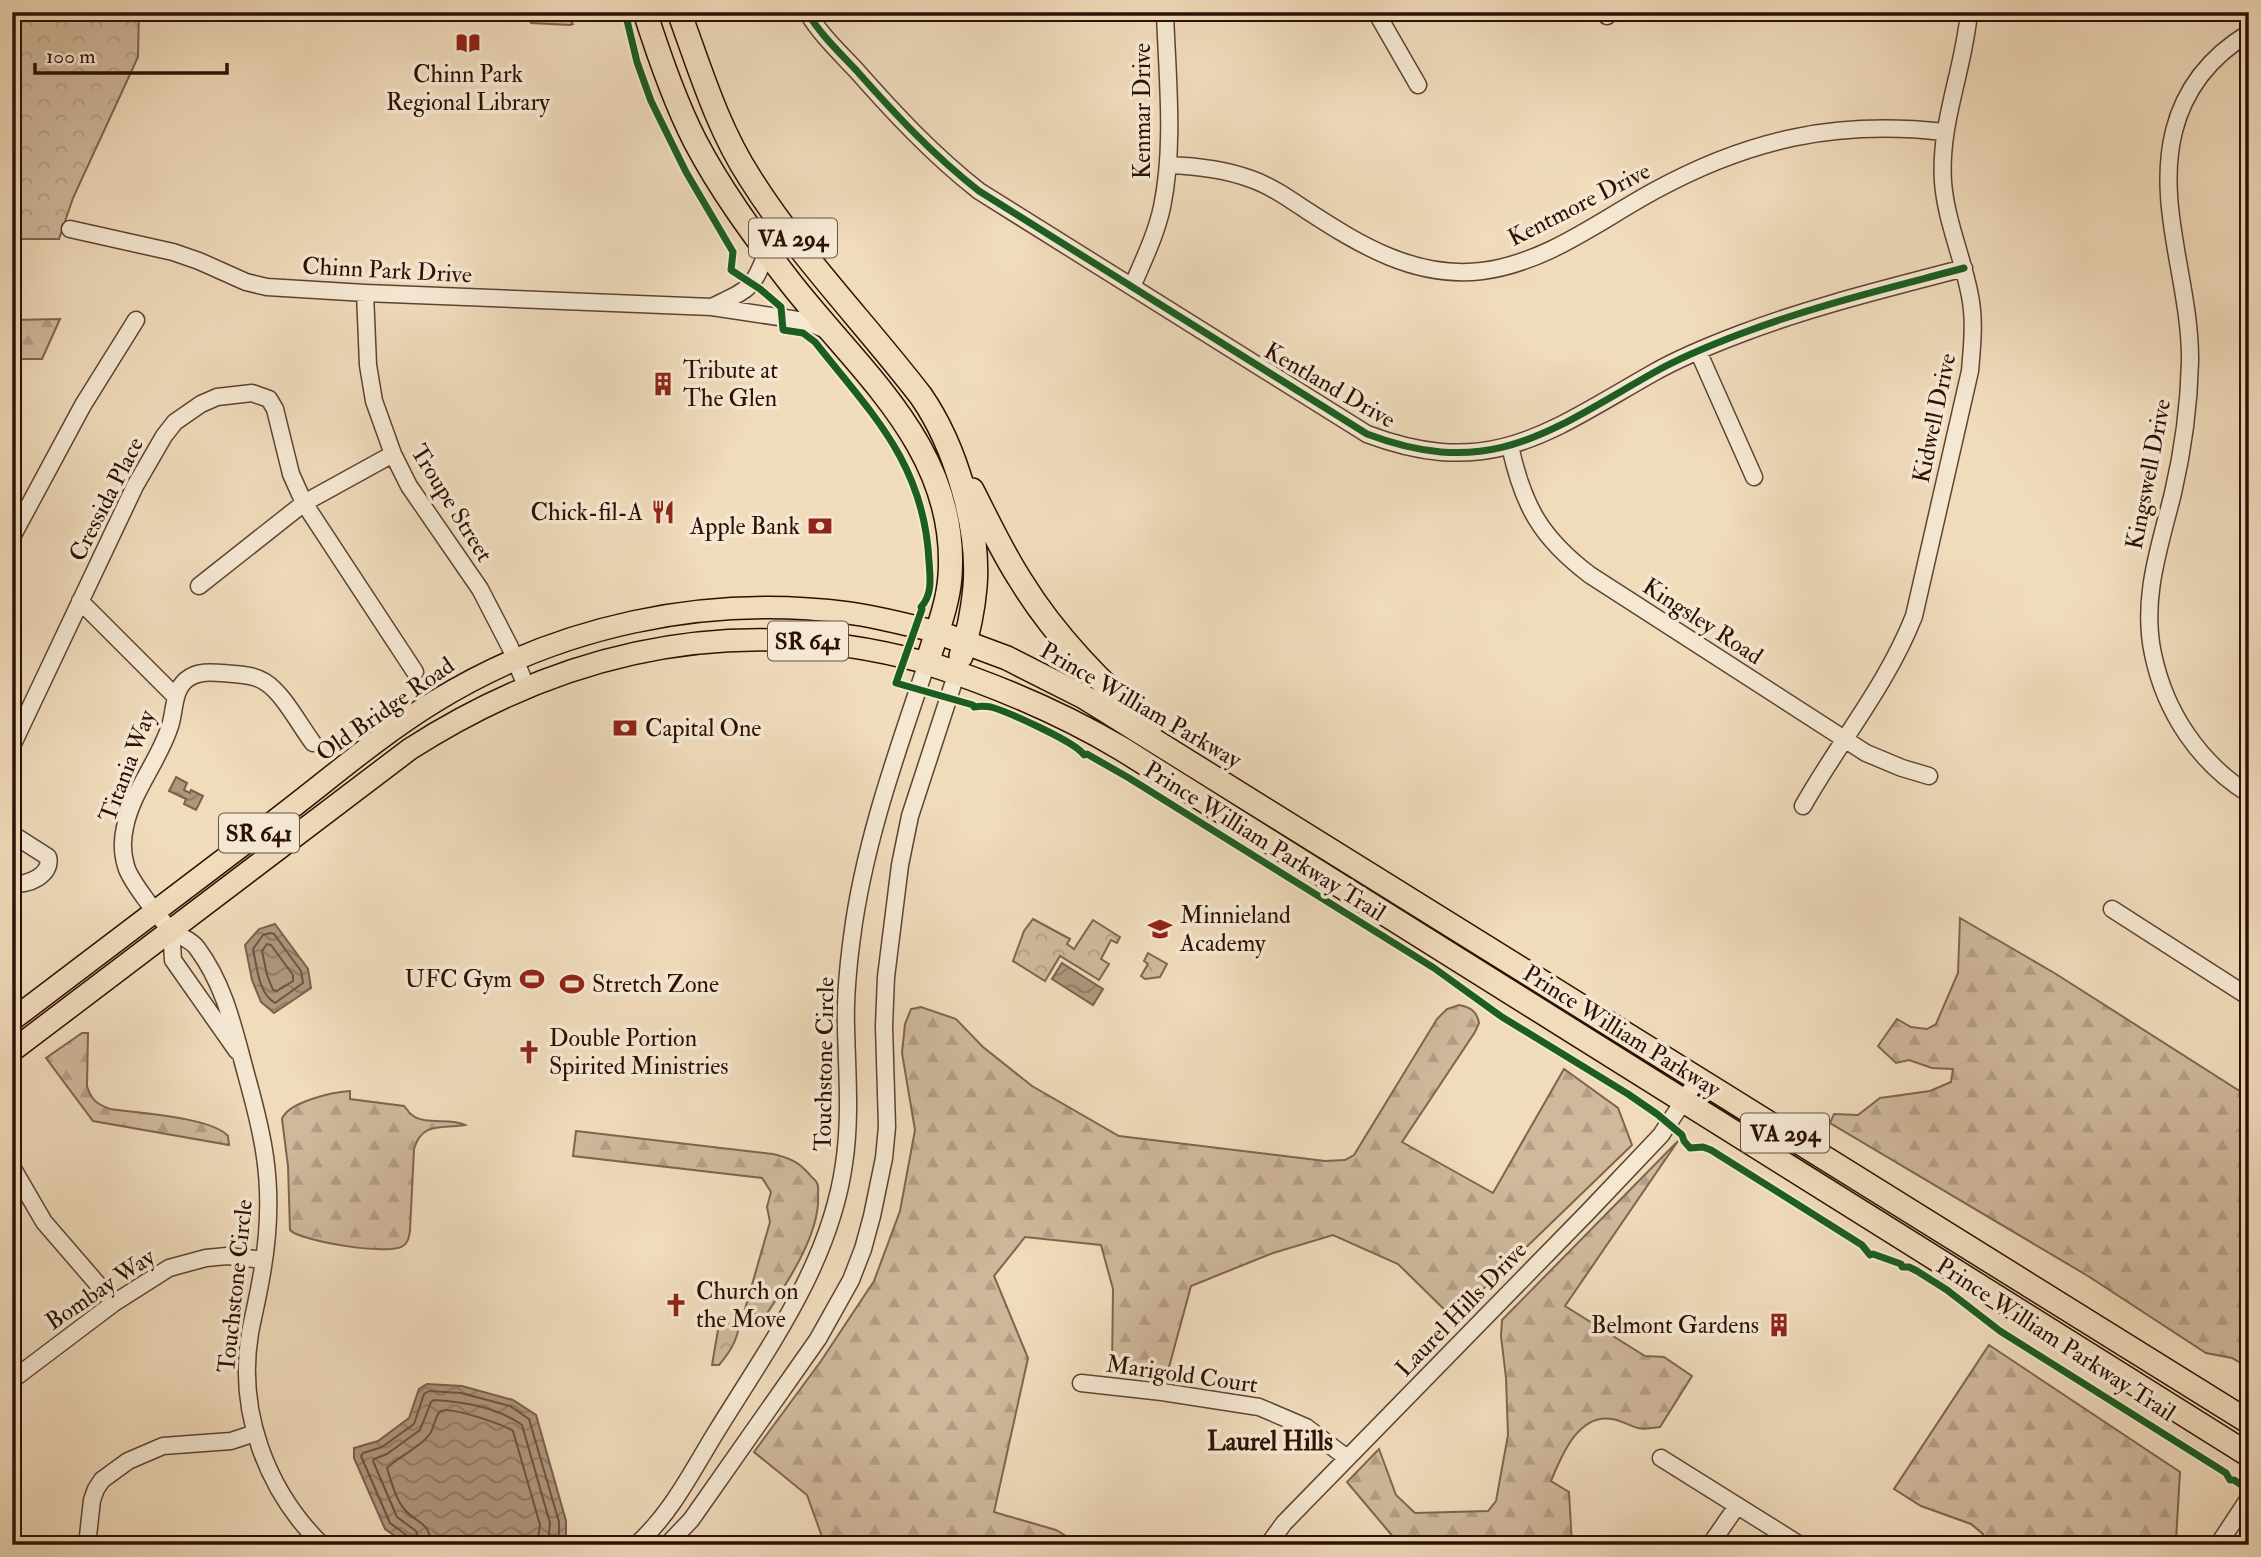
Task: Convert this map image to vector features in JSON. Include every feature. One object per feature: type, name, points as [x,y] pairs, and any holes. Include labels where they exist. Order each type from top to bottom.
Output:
[{"type":"highway","name":"VA 294","points":[[645,12],[669,83],[712,172],[786,277],[894,405],[918,443],[936,485],[947,524],[950,555],[948,589],[927,663]]},
{"type":"highway","name":"VA 294","points":[[679,12],[712,103],[727,138],[749,177],[779,220],[936,418],[1022,584],[1064,638],[1103,681],[1137,713],[1216,778]]},
{"type":"highway","points":[[947,440],[965,496],[975,557],[975,587],[966,642],[957,672]]},
{"type":"highway","name":"Prince William Parkway","points":[[937,632],[1051,679],[1095,703],[2249,1422]]},
{"type":"highway","name":"Prince William Parkway","points":[[927,663],[1037,704],[1110,742],[2249,1455]]},
{"type":"main road","name":"Old Bridge Road","points":[[12,1020],[398,727],[471,681],[515,660],[622,624],[709,610],[797,608],[849,613],[937,632]]},
{"type":"main road","name":"Old Bridge Road","points":[[12,1051],[411,748],[447,725],[526,686],[586,665],[632,654],[676,645],[729,640],[816,641],[866,648],[927,663]]},
{"type":"street","name":"Kentland Drive","points":[[807,12],[818,28],[895,114],[956,173],[1009,211],[1367,434],[1404,446],[1467,453],[1510,446],[1556,429],[1656,371],[1698,351],[1767,324],[1964,268]]},
{"type":"street","name":"Kenmar Drive","points":[[1132,287],[1154,235],[1168,165],[1165,12]]},
{"type":"street","points":[[1376,12],[1418,85]]},
{"type":"street","name":"Kidwell Drive","points":[[1803,806],[1843,739],[1888,672],[1902,645],[1917,605],[1970,372],[1972,315],[1964,268],[1947,209],[1943,184],[1944,132],[1969,12]]},
{"type":"street","name":"Kingswell Drive","points":[[2249,33],[2215,57],[2201,73],[2182,106],[2174,129],[2168,177],[2169,201],[2185,296],[2190,362],[2181,454],[2158,545],[2150,601],[2152,653],[2176,718],[2202,755],[2219,772],[2249,794]]},
{"type":"street","name":"Kentmore Drive","points":[[1168,165],[1219,170],[1251,179],[1273,189],[1353,240],[1405,264],[1451,272],[1480,271],[1526,261],[1689,173],[1766,144],[1801,135],[1860,128],[1908,128],[1944,132]]},
{"type":"street","name":"Chinn Park Drive","points":[[70,229],[173,252],[246,282],[267,287],[712,307],[805,321],[834,334]]},
{"type":"street","name":"Chinn Park Drive","points":[[712,307],[753,284],[767,251]]},
{"type":"street","name":"Troupe Street","points":[[365,293],[368,365],[374,401],[393,454],[409,486],[480,589],[526,686]]},
{"type":"street","points":[[12,537],[83,405],[136,320]]},
{"type":"street","points":[[1698,351],[1754,477]]},
{"type":"street","name":"Cressida Place","points":[[12,746],[147,463],[175,422],[201,404],[217,397],[238,393],[257,394],[269,399],[275,409],[291,474],[303,503],[415,672]]},
{"type":"street","name":"Kingsley Road","points":[[1510,446],[1520,485],[1531,510],[1553,543],[1570,560],[1843,739],[1876,758],[1929,776]]},
{"type":"street","points":[[199,586],[303,503],[393,454]]},
{"type":"street","name":"Titania Way","points":[[80,601],[176,697],[168,733],[125,824],[123,839],[123,854],[129,875],[171,930]]},
{"type":"street","name":"Touchstone Circle","points":[[636,1545],[668,1510],[734,1404],[801,1292],[828,1232],[842,1178],[849,1117],[846,987],[852,935],[874,831],[927,663]]},
{"type":"street","points":[[176,697],[182,683],[195,674],[204,672],[253,677],[274,689],[313,743]]},
{"type":"street","points":[[667,1545],[691,1520],[818,1339],[851,1280],[863,1249],[873,1216],[885,1148],[886,977],[900,865],[910,816],[957,672]]},
{"type":"street","points":[[12,834],[48,857],[49,862],[48,868],[32,882],[24,885],[12,883]]},
{"type":"street","points":[[2112,909],[2249,996]]},
{"type":"street","name":"Touchstone Circle","points":[[171,930],[173,960],[241,1056]]},
{"type":"street","name":"Touchstone Circle","points":[[171,930],[193,943],[210,969],[229,1008],[254,1100],[266,1162],[268,1198],[264,1260],[247,1360],[247,1387],[255,1433],[265,1460],[281,1494],[313,1542]]},
{"type":"street","name":"Laurel Hills Drive","points":[[1268,1545],[1284,1523],[1661,1135],[1698,1079]]},
{"type":"street","points":[[12,1167],[44,1222],[114,1303]]},
{"type":"street","name":"Bombay Way","points":[[12,1380],[114,1303],[169,1268],[189,1261],[228,1256],[264,1260]]},
{"type":"street","name":"Marigold Court","points":[[1081,1383],[1187,1395],[1259,1407],[1306,1427],[1347,1458]]},
{"type":"street","points":[[87,1545],[92,1500],[96,1489],[102,1480],[128,1461],[163,1447],[231,1441],[255,1433]]},
{"type":"street","points":[[1661,1458],[1800,1545]]},
{"type":"street","points":[[2218,1545],[2249,1498]]},
{"type":"street","points":[[1710,1545],[1737,1506]]},
{"type":"green space","points":[[12,12],[139,12],[138,57],[73,198],[59,239],[12,239]]},
{"type":"green space","points":[[530,12],[583,12],[581,18],[578,14],[570,20],[573,24],[570,25],[531,23]]},
{"type":"green space","points":[[60,319],[42,359],[12,359],[12,320]]},
{"type":"green space","points":[[1960,918],[2056,974],[2249,1097],[2249,1368],[2232,1358],[2206,1353],[2088,1276],[1830,1123],[1834,1114],[1858,1115],[1880,1098],[1930,1091],[1951,1082],[1953,1069],[1932,1068],[1909,1060],[1896,1063],[1878,1046],[1897,1019],[1911,1027],[1927,1029],[1936,1024],[1958,973]]},
{"type":"green space","points":[[1033,919],[1070,939],[1067,944],[1074,949],[1093,920],[1120,937],[1117,943],[1111,940],[1101,959],[1109,964],[1099,980],[1060,956],[1045,981],[1013,961],[1024,931]]},
{"type":"green space","points":[[1148,953],[1167,964],[1160,977],[1145,979],[1141,976],[1148,964],[1144,961]]},
{"type":"green space","points":[[1459,1005],[1472,1010],[1479,1023],[1402,1142],[1493,1193],[1564,1069],[1618,1108],[1632,1145],[1453,1318],[1398,1264],[1333,1235],[1273,1253],[1191,1286],[1168,1371],[1112,1369],[1113,1289],[1101,1245],[1025,1237],[994,1276],[1028,1358],[994,1512],[1056,1530],[1081,1545],[825,1545],[807,1495],[754,1452],[821,1361],[874,1281],[900,1211],[915,1130],[902,1053],[905,1024],[911,1009],[921,1007],[956,1019],[983,1047],[1032,1086],[1119,1136],[1325,1161],[1345,1160],[1354,1155],[1437,1019],[1447,1009]]},
{"type":"green space","points":[[82,1033],[88,1033],[87,1086],[90,1095],[98,1103],[110,1109],[206,1124],[228,1136],[229,1145],[93,1121],[46,1058]]},
{"type":"green space","points":[[350,1091],[350,1099],[404,1106],[411,1114],[424,1120],[465,1125],[434,1128],[422,1134],[418,1140],[414,1149],[410,1231],[405,1245],[395,1249],[345,1246],[310,1239],[290,1230],[288,1166],[282,1119],[286,1113],[302,1103],[333,1093]]},
{"type":"green space","points":[[576,1131],[773,1154],[794,1161],[802,1167],[818,1186],[814,1226],[800,1259],[764,1318],[745,1309],[770,1222],[767,1207],[771,1192],[762,1178],[573,1156]]},
{"type":"green space","points":[[1678,1141],[1565,1306],[1645,1356],[1664,1357],[1692,1376],[1660,1427],[1641,1429],[1615,1420],[1600,1419],[1580,1430],[1572,1439],[1551,1481],[1569,1492],[1572,1545],[1400,1545],[1347,1482],[1379,1449],[1396,1495],[1415,1513],[1488,1511],[1496,1501],[1508,1435],[1502,1320]]},
{"type":"green space","points":[[719,1324],[739,1325],[729,1352],[719,1365],[712,1365]]},
{"type":"green space","points":[[1989,1345],[2180,1472],[2176,1541],[2173,1545],[1983,1545],[1983,1534],[1971,1524],[1921,1506],[1894,1489]]},
{"type":"water","points":[[176,777],[187,783],[184,790],[190,793],[191,790],[203,796],[196,810],[184,804],[186,799],[169,791]]},
{"type":"water","points":[[275,924],[308,969],[311,988],[274,1013],[261,1002],[252,980],[245,945],[259,929]]},
{"type":"water","points":[[1062,963],[1103,989],[1093,1005],[1052,979]]},
{"type":"water","points":[[427,1384],[462,1386],[513,1400],[536,1415],[566,1521],[566,1539],[560,1545],[408,1545],[385,1529],[354,1458],[354,1448],[378,1441],[409,1418],[419,1389]]},
{"type":"cycle path","name":"Prince William Parkway Trail","points":[[625,12],[637,62],[651,101],[686,172],[733,252],[731,270],[781,307],[783,330],[803,333],[815,342],[875,417],[906,468],[925,526],[930,585],[896,683],[974,707],[991,707],[1012,715],[1056,735],[1084,755],[1087,754],[1129,778],[1434,968],[1502,1017],[1628,1094],[1682,1135],[1690,1148],[1703,1147],[1711,1150],[1862,1245],[1870,1255],[1917,1271],[1947,1290],[2000,1331],[2249,1490]]},
{"type":"cycle path","points":[[807,12],[830,42],[899,118],[979,191],[1367,434],[1411,447],[1450,452],[1485,451],[1518,443],[1582,414],[1674,362],[1729,338],[1823,306],[1964,268]]},
{"type":"place","name":"Chinn Park Regional Library","points":[[468,43]]},
{"type":"place","name":"Tribute at The Glen","points":[[663,384]]},
{"type":"place","name":"Chick-fil-A","points":[[663,512]]},
{"type":"place","name":"Apple Bank","points":[[820,526]]},
{"type":"place","name":"Capital One","points":[[625,728]]},
{"type":"place","name":"Minnieland Academy","points":[[1160,929]]},
{"type":"place","name":"UFC Gym","points":[[532,979]]},
{"type":"place","name":"Stretch Zone","points":[[572,984]]},
{"type":"place","name":"Double Portion Spirited Ministries","points":[[529,1052]]},
{"type":"place","name":"Church on the Move","points":[[676,1305]]},
{"type":"place","name":"Belmont Gardens","points":[[1779,1325]]},
{"type":"district","name":"Laurel Hills","points":[[1270,1441]]}]
